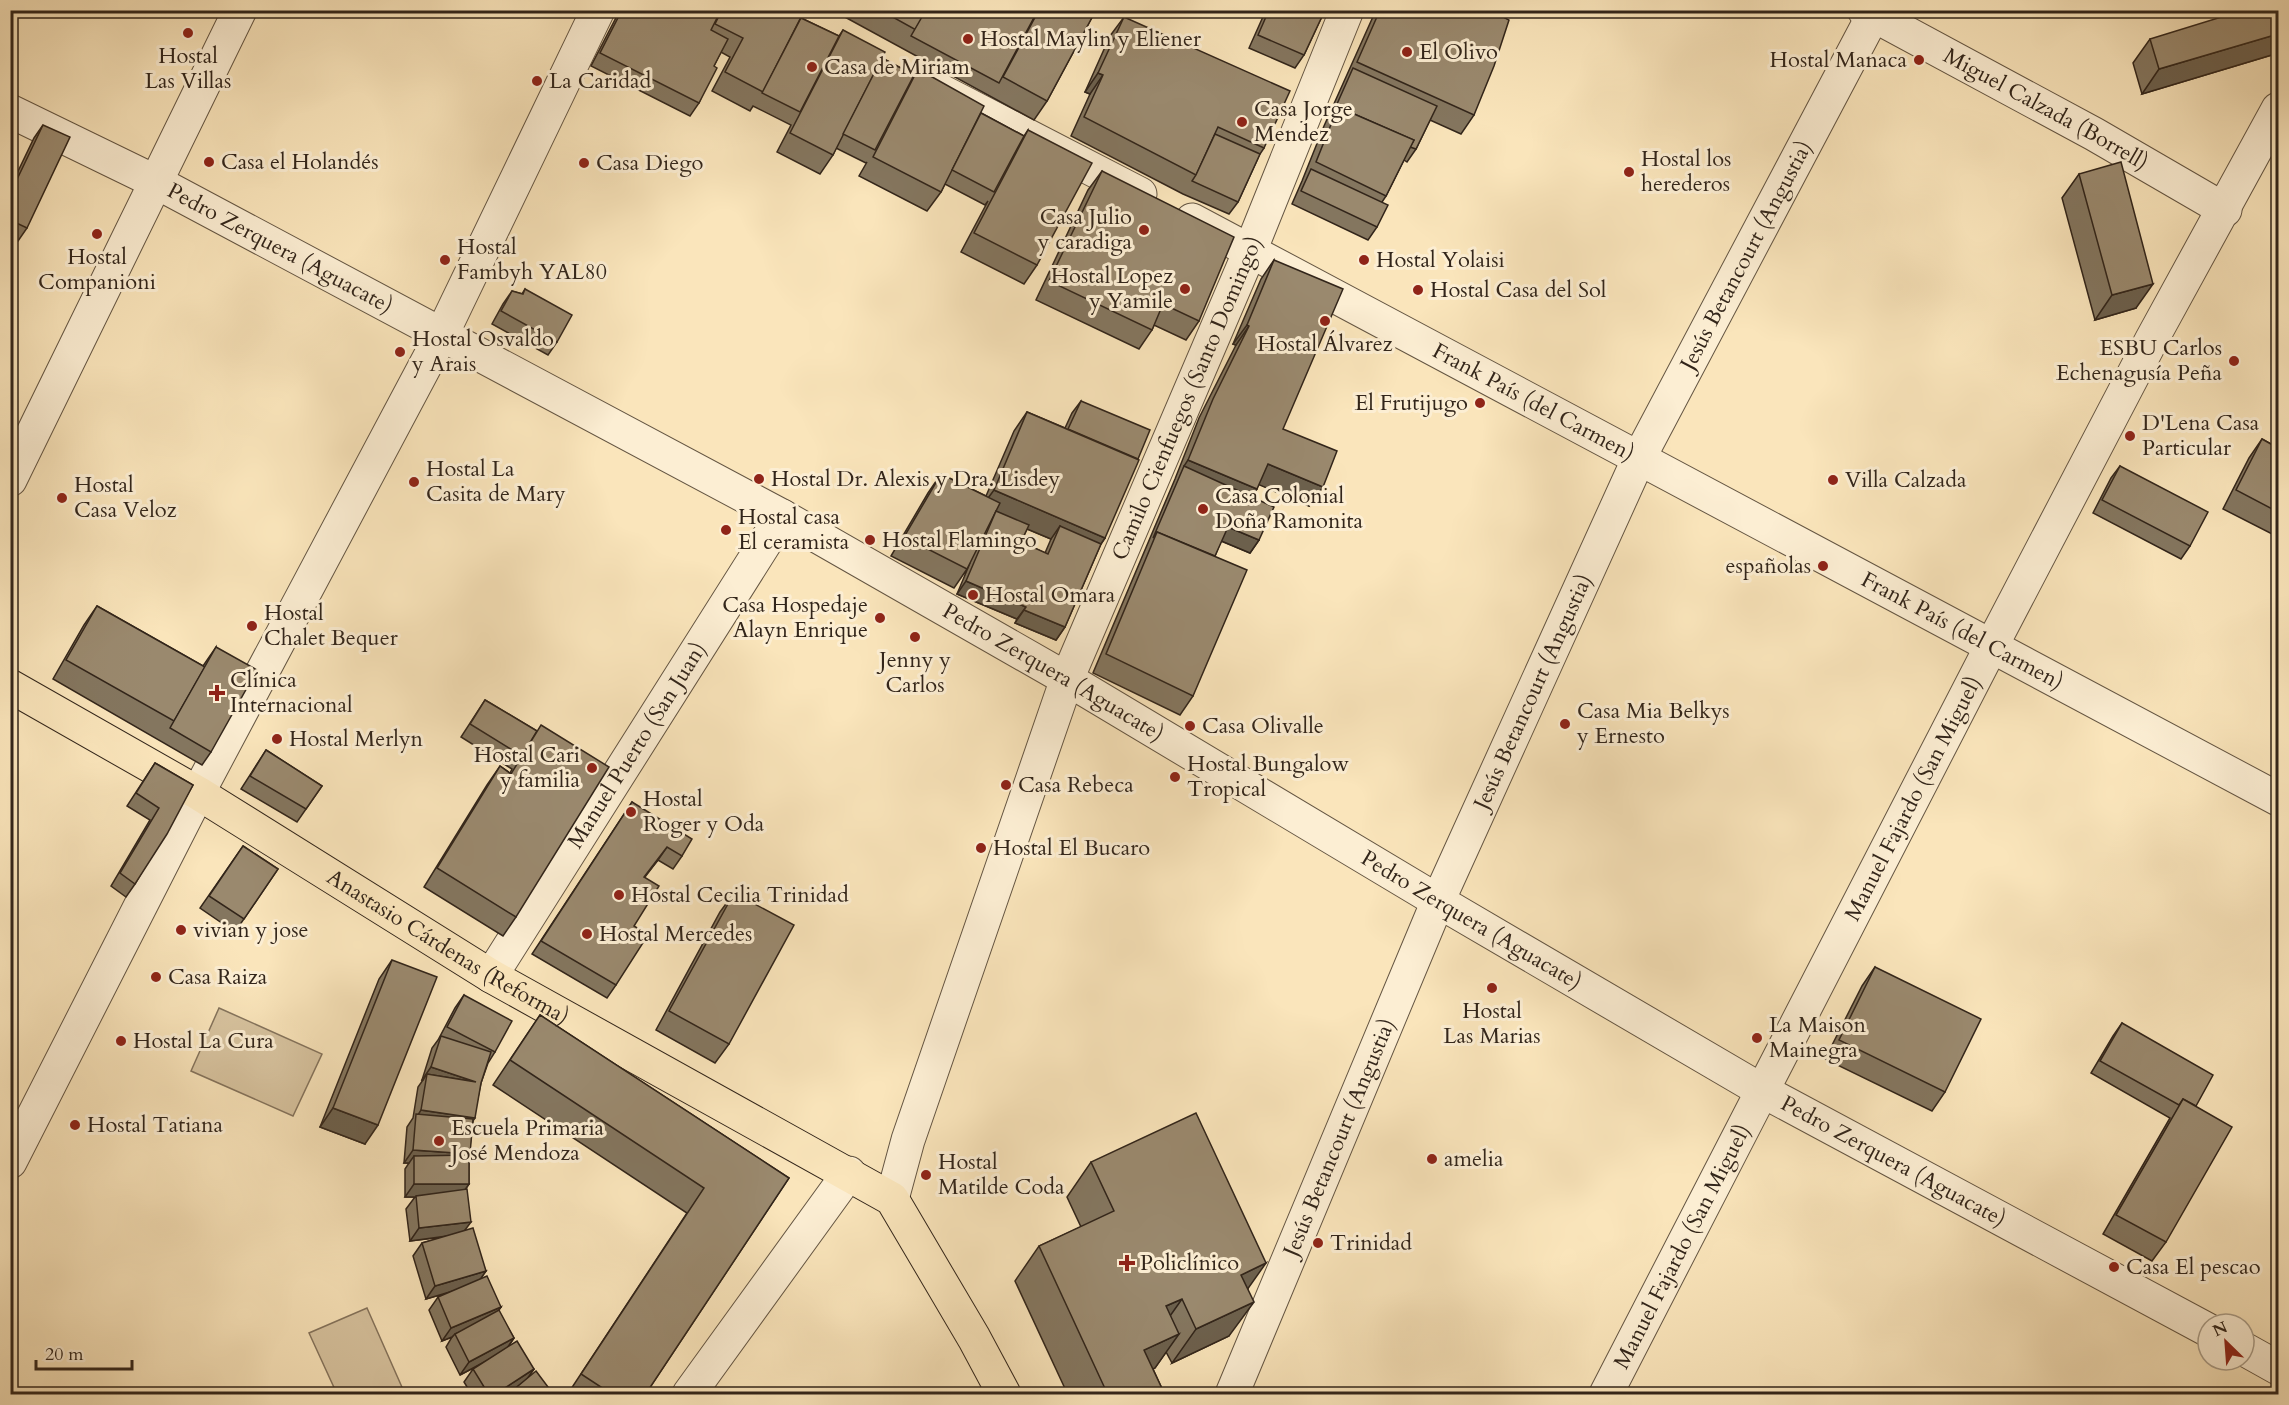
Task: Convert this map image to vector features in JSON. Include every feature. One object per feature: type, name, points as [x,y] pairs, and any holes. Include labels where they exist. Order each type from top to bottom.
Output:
[{"type":"main road","name":"Anastasio Cárdenas (Reforma)","points":[[10,686],[198,793],[491,976],[849,1173],[892,1199]]},
{"type":"main road","points":[[892,1199],[974,1338],[1004,1395]]},
{"type":"street","points":[[10,480],[240,10]]},
{"type":"street","points":[[10,1162],[198,793],[442,334],[598,10]]},
{"type":"street","name":"Camilo Cienfuegos (Santo Domingo)","points":[[892,1199],[908,1140],[1067,679],[1250,250],[1347,10]]},
{"type":"street","name":"Miguel Calzada (Borrell)","points":[[1871,12],[2094,134],[2225,210]]},
{"type":"street","name":"Jesús Betancourt (Angustia)","points":[[1241,1391],[1438,901],[1639,459],[1871,12]]},
{"type":"street","name":"Frank País (del Carmen)","points":[[912,76],[1250,250],[2278,799]]},
{"type":"street","name":"Manuel Fajardo (San Miguel)","points":[[1606,1395],[1991,647],[2152,339],[2225,210],[2278,109]]},
{"type":"street","name":"Pedro Zerquera (Aguacate)","points":[[10,111],[156,182],[782,516],[1067,679],[1438,901],[1761,1090],[2196,1324]]},
{"type":"street","name":"Manuel Puerto (San Juan)","points":[[491,976],[782,516]]},
{"type":"street","points":[[689,1395],[849,1173]]},
{"type":"street","points":[[2256,1356],[2278,1368]]},
{"type":"shaded area","points":[[219,1008],[322,1054],[293,1116],[191,1071]]},
{"type":"shaded area","points":[[367,1308],[405,1394],[337,1394],[309,1333]]},
{"type":"building","points":[[622,10],[721,10],[711,30],[728,39],[714,66],[717,68],[699,103],[600,53]]},
{"type":"building","points":[[722,10],[804,11],[763,92],[725,72],[743,38],[715,24]]},
{"type":"building","points":[[880,10],[926,10],[916,30]]},
{"type":"building","points":[[926,10],[1038,10],[999,83],[911,36]]},
{"type":"building","points":[[1039,10],[1096,10],[1047,101],[1003,77]]},
{"type":"building","points":[[1269,10],[1325,10],[1304,55],[1258,35]]},
{"type":"building","points":[[1380,10],[1490,10],[1509,20],[1494,66],[1474,115],[1357,62]]},
{"type":"building","points":[[2244,10],[2278,10],[2278,34],[2159,69],[2150,39]]},
{"type":"building","points":[[1124,17],[1290,91],[1264,148],[1218,127],[1196,175],[1084,117],[1103,75],[1098,73]]},
{"type":"building","points":[[801,18],[839,36],[800,112],[762,93]]},
{"type":"building","points":[[843,30],[885,52],[833,155],[790,133]]},
{"type":"building","points":[[882,58],[914,75],[875,150],[843,134]]},
{"type":"building","points":[[1353,68],[1437,106],[1416,149],[1410,147],[1414,140],[1338,107],[1333,113]]},
{"type":"building","points":[[918,69],[984,106],[941,192],[873,157]]},
{"type":"building","points":[[1338,107],[1414,140],[1386,196],[1316,162]]},
{"type":"building","points":[[981,113],[1024,136],[994,192],[952,170]]},
{"type":"building","points":[[43,125],[70,137],[27,228],[10,220],[10,194]]},
{"type":"building","points":[[1028,130],[1092,163],[1037,265],[974,233]]},
{"type":"building","points":[[1215,134],[1260,154],[1238,202],[1192,181]]},
{"type":"building","points":[[2121,162],[2153,284],[2112,295],[2079,174]]},
{"type":"building","points":[[1311,169],[1388,205],[1377,227],[1301,191]]},
{"type":"building","points":[[1102,171],[1234,237],[1199,321],[1163,304],[1152,330],[1049,281]]},
{"type":"building","points":[[1274,260],[1343,289],[1283,429],[1337,451],[1323,487],[1268,464],[1257,489],[1188,460],[1213,399],[1249,326],[1247,325]]},
{"type":"building","points":[[525,289],[572,315],[557,342],[501,311],[512,291],[523,294]]},
{"type":"building","points":[[1081,401],[1150,430],[1138,459],[1068,429]]},
{"type":"building","points":[[1027,412],[1139,460],[1105,538],[994,490]]},
{"type":"building","points":[[2262,439],[2278,448],[2278,512],[2236,490]]},
{"type":"building","points":[[1184,466],[1274,507],[1259,540],[1228,527],[1215,556],[1157,532],[1153,538]]},
{"type":"building","points":[[2120,466],[2208,512],[2190,546],[2102,500]]},
{"type":"building","points":[[941,474],[1000,503],[967,569],[904,537]]},
{"type":"building","points":[[996,511],[1029,525],[1021,542],[1048,554],[1060,526],[1101,544],[1065,627],[1024,610],[1026,607],[966,581]]},
{"type":"building","points":[[1157,532],[1247,570],[1193,696],[1106,654]]},
{"type":"building","points":[[97,606],[205,667],[174,721],[66,660]]},
{"type":"building","points":[[216,647],[257,670],[211,752],[170,728]]},
{"type":"building","points":[[485,700],[537,731],[522,756],[470,724]]},
{"type":"building","points":[[541,725],[609,767],[516,917],[437,868],[500,766],[511,774]]},
{"type":"building","points":[[266,750],[322,786],[306,809],[250,776]]},
{"type":"building","points":[[155,763],[193,785],[167,834],[135,884],[120,873],[159,808],[136,793]]},
{"type":"building","points":[[632,802],[692,839],[682,856],[667,847],[644,877],[659,886],[634,926],[648,935],[616,985],[541,941]]},
{"type":"building","points":[[243,846],[278,869],[244,919],[209,896]]},
{"type":"building","points":[[734,893],[794,925],[729,1044],[669,1011]]},
{"type":"building","points":[[392,960],[437,977],[378,1125],[333,1108]]},
{"type":"building","points":[[1875,967],[1981,1019],[1945,1092],[1839,1040]]},
{"type":"building","points":[[464,995],[512,1021],[495,1052],[447,1027]]},
{"type":"building","points":[[540,1015],[789,1178],[645,1395],[613,1395],[581,1374],[704,1188],[510,1060]]},
{"type":"building","points":[[2122,1023],[2213,1075],[2196,1106],[2183,1099],[2179,1105],[2100,1061]]},
{"type":"building","points":[[441,1036],[491,1052],[481,1083],[475,1118],[421,1110],[427,1074],[476,1082],[431,1067]]},
{"type":"building","points":[[2183,1099],[2232,1127],[2166,1242],[2116,1215]]},
{"type":"building","points":[[1196,1113],[1266,1263],[1241,1275],[1254,1302],[1196,1329],[1182,1299],[1166,1306],[1179,1334],[1144,1350],[1165,1395],[1108,1395],[1039,1246],[1114,1211],[1091,1162]]},
{"type":"building","points":[[416,1114],[473,1119],[470,1154],[413,1150]]},
{"type":"building","points":[[469,1155],[469,1184],[414,1184],[414,1156]]},
{"type":"building","points":[[467,1189],[471,1222],[419,1228],[416,1196]]},
{"type":"building","points":[[473,1228],[486,1271],[435,1286],[422,1243]]},
{"type":"building","points":[[487,1276],[501,1307],[451,1328],[438,1297]]},
{"type":"building","points":[[499,1310],[514,1338],[469,1362],[455,1334]]},
{"type":"building","points":[[517,1341],[534,1369],[494,1395],[489,1395],[473,1369]]},
{"type":"building","points":[[536,1371],[554,1395],[507,1395]]},
{"type":"building","points":[[1668,1388],[1680,1395],[1664,1395]]},
{"type":"place","name":"Hostal Las Villas","points":[[188,33]]},
{"type":"place","name":"Hostal Maylin y Eliener","points":[[968,39]]},
{"type":"place","name":"El Olivo","points":[[1407,52]]},
{"type":"place","name":"Hostal Manaca","points":[[1919,60]]},
{"type":"place","name":"Casa de Miriam","points":[[812,67]]},
{"type":"place","name":"La Caridad","points":[[537,81]]},
{"type":"place","name":"Casa Jorge Mendez","points":[[1242,122]]},
{"type":"place","name":"Casa el Holandés","points":[[209,162]]},
{"type":"place","name":"Casa Diego","points":[[584,163]]},
{"type":"place","name":"Hostal los herederos","points":[[1629,172]]},
{"type":"place","name":"Casa Julio y caradiga","points":[[1144,230]]},
{"type":"place","name":"Hostal Companioni","points":[[97,234]]},
{"type":"place","name":"Hostal Fambyh YAL80","points":[[445,260]]},
{"type":"place","name":"Hostal Yolaisi","points":[[1364,260]]},
{"type":"place","name":"Hostal Lopez y Yamile","points":[[1185,289]]},
{"type":"place","name":"Hostal Casa del Sol","points":[[1418,290]]},
{"type":"place","name":"Hostal Álvarez","points":[[1325,321]]},
{"type":"place","name":"Hostal Osvaldo y Arais","points":[[400,352]]},
{"type":"place","name":"ESBU Carlos Echenagusía Peña","points":[[2234,361]]},
{"type":"place","name":"El Frutijugo","points":[[1480,403]]},
{"type":"place","name":"D'Lena Casa Particular","points":[[2130,436]]},
{"type":"place","name":"Hostal Dr. Alexis y Dra. Lisdey","points":[[759,479]]},
{"type":"place","name":"Villa Calzada","points":[[1833,480]]},
{"type":"place","name":"Hostal La Casita de Mary","points":[[414,482]]},
{"type":"place","name":"Hostal Casa Veloz","points":[[62,498]]},
{"type":"place","name":"Casa Colonial Doña Ramonita","points":[[1203,509]]},
{"type":"place","name":"Hostal casa El ceramista","points":[[726,530]]},
{"type":"place","name":"Hostal Flamingo","points":[[870,540]]},
{"type":"place","name":"españolas","points":[[1823,566]]},
{"type":"place","name":"Hostal Omara","points":[[973,595]]},
{"type":"place","name":"Casa Hospedaje Alayn Enrique","points":[[880,618]]},
{"type":"place","name":"Hostal Chalet Bequer","points":[[252,626]]},
{"type":"place","name":"Jenny y Carlos","points":[[915,637]]},
{"type":"place","name":"Clínica Internacional","points":[[217,693]]},
{"type":"place","name":"Casa Mia Belkys y Ernesto","points":[[1565,724]]},
{"type":"place","name":"Casa Olivalle","points":[[1190,726]]},
{"type":"place","name":"Hostal Merlyn","points":[[277,739]]},
{"type":"place","name":"Hostal Cari y familia","points":[[592,768]]},
{"type":"place","name":"Hostal Bungalow Tropical","points":[[1175,777]]},
{"type":"place","name":"Casa Rebeca","points":[[1006,785]]},
{"type":"place","name":"Hostal Roger y Oda","points":[[631,812]]},
{"type":"place","name":"Hostal El Bucaro","points":[[981,848]]},
{"type":"place","name":"Hostal Cecilia Trinidad","points":[[619,895]]},
{"type":"place","name":"vivian y jose","points":[[181,930]]},
{"type":"place","name":"Hostal Mercedes","points":[[587,934]]},
{"type":"place","name":"Casa Raiza","points":[[156,977]]},
{"type":"place","name":"Hostal Las Marias","points":[[1492,988]]},
{"type":"place","name":"La Maison Mainegra","points":[[1757,1038]]},
{"type":"place","name":"Hostal La Cura","points":[[121,1041]]},
{"type":"place","name":"Hostal Tatiana","points":[[75,1125]]},
{"type":"place","name":"Escuela Primaria José Mendoza","points":[[439,1141]]},
{"type":"place","name":"amelia","points":[[1432,1159]]},
{"type":"place","name":"Hostal Matilde Coda","points":[[926,1175]]},
{"type":"place","name":"Trinidad","points":[[1318,1243]]},
{"type":"place","name":"Policlínico","points":[[1127,1263]]},
{"type":"place","name":"Casa El pescao","points":[[2114,1267]]}]
